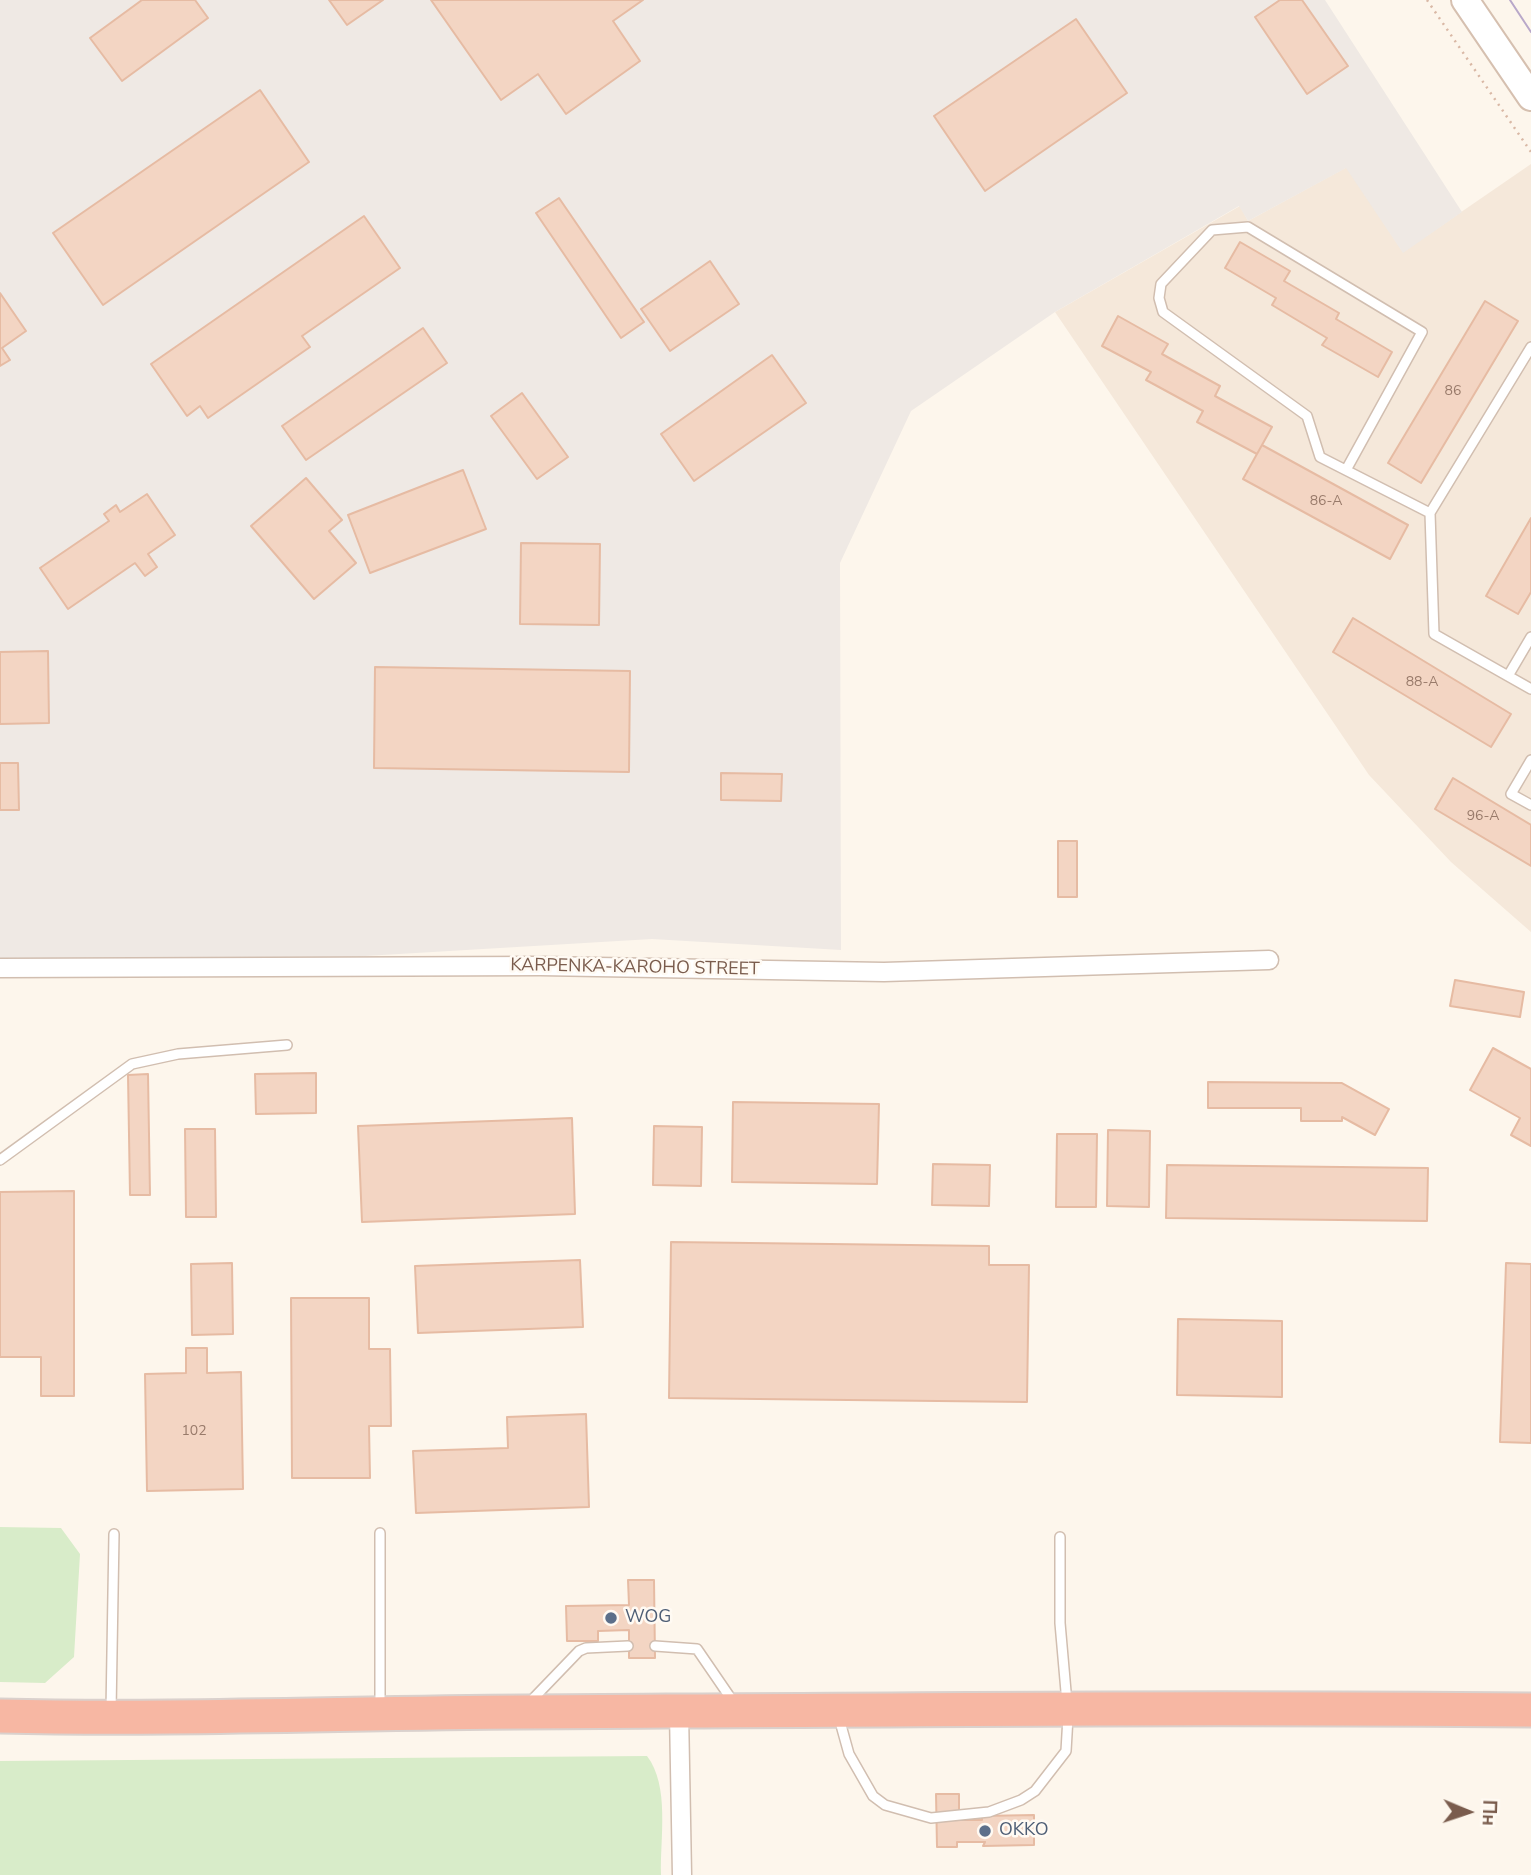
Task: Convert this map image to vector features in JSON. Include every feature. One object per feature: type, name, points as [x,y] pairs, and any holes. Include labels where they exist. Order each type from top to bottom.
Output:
[{"type":"highway","points":[[0,1716],[111,1719],[521,1712],[1068,1708],[1531,1710]]},
{"type":"street","points":[[1465,0],[1531,97]]},
{"type":"street","name":"KARPENKA-KAROHO STREET","points":[[0,968],[540,966],[884,972],[1269,960]]},
{"type":"street","points":[[679,1712],[682,1875]]},
{"type":"lane","points":[[1346,470],[1422,332],[1248,227],[1212,230],[1161,284],[1159,299],[1163,312],[1307,416],[1320,457],[1430,513]]},
{"type":"lane","points":[[1531,347],[1430,513],[1434,634],[1531,689]]},
{"type":"lane","points":[[1508,676],[1531,637]]},
{"type":"lane","points":[[1531,760],[1511,794],[1531,805]]},
{"type":"lane","points":[[0,1160],[132,1064],[178,1054],[287,1045]]},
{"type":"lane","points":[[380,1533],[380,1714]]},
{"type":"lane","points":[[111,1719],[114,1534]]},
{"type":"lane","points":[[836,1709],[849,1754],[873,1796],[885,1805],[931,1818],[989,1812],[1021,1800],[1035,1791],[1066,1751],[1068,1708],[1060,1623],[1060,1537]]},
{"type":"lane","points":[[521,1712],[579,1651],[628,1646]]},
{"type":"lane","points":[[655,1646],[697,1649],[739,1710]]},
{"type":"path","points":[[1427,0],[1531,152]]},
{"type":"shaded area","points":[[0,0],[1325,0],[1462,212],[1403,253],[1346,168],[1248,221],[1239,206],[1055,312],[911,411],[840,563],[841,950],[652,939],[95,972],[0,972]]},
{"type":"shaded area","points":[[1531,164],[1531,932],[1451,862],[1369,775],[1055,312],[1240,206],[1248,221],[1347,167],[1403,252]]},
{"type":"green space","points":[[0,1527],[61,1528],[80,1554],[74,1657],[45,1683],[0,1682]]},
{"type":"green space","points":[[647,1756],[659,1782],[661,1797],[661,1875],[0,1875],[0,1761]]},
{"type":"building","points":[[142,0],[195,0],[208,18],[122,81],[90,38]]},
{"type":"building","points":[[329,0],[383,0],[347,25]]},
{"type":"building","points":[[431,0],[643,0],[613,21],[640,61],[566,114],[538,74],[501,100]]},
{"type":"building","points":[[1280,0],[1302,0],[1348,66],[1307,94],[1255,17]]},
{"type":"building","points":[[1076,19],[1127,93],[985,191],[934,116]]},
{"type":"building","points":[[260,90],[309,162],[103,305],[53,233]]},
{"type":"building","points":[[559,198],[644,322],[621,338],[536,213]]},
{"type":"building","points":[[364,216],[400,268],[302,336],[310,347],[208,418],[200,406],[187,416],[151,364]]},
{"type":"building","points":[[1240,242],[1290,271],[1284,281],[1339,313],[1336,319],[1392,352],[1378,377],[1322,345],[1327,338],[1272,305],[1276,298],[1225,268]]},
{"type":"building","points":[[710,261],[739,304],[670,351],[641,309]]},
{"type":"building","points":[[0,293],[26,331],[2,348],[10,360],[0,366]]},
{"type":"building","points":[[1485,301],[1518,321],[1421,483],[1388,463]]},
{"type":"building","points":[[1118,316],[1168,344],[1162,354],[1220,386],[1215,396],[1272,427],[1257,454],[1197,422],[1203,411],[1146,380],[1151,372],[1102,346]]},
{"type":"building","points":[[423,328],[447,363],[306,460],[282,426]]},
{"type":"building","points":[[772,355],[806,403],[694,481],[661,434]]},
{"type":"building","points":[[522,393],[568,457],[537,479],[491,416]]},
{"type":"building","points":[[1262,445],[1408,525],[1390,559],[1243,479]]},
{"type":"building","points":[[463,470],[486,529],[370,573],[348,515]]},
{"type":"building","points":[[306,478],[342,520],[329,531],[356,563],[314,599],[251,526]]},
{"type":"building","points":[[147,494],[175,535],[148,554],[157,567],[145,576],[135,563],[68,609],[40,568],[109,521],[104,514],[116,505],[120,512]]},
{"type":"building","points":[[1531,518],[1531,592],[1518,614],[1486,596]]},
{"type":"building","points":[[521,543],[600,544],[599,625],[520,624]]},
{"type":"building","points":[[1353,618],[1511,714],[1491,747],[1333,652]]},
{"type":"building","points":[[48,651],[49,723],[0,724],[0,652]]},
{"type":"building","points":[[375,667],[630,671],[629,772],[374,768]]},
{"type":"building","points":[[0,763],[18,763],[19,810],[0,810]]},
{"type":"building","points":[[721,773],[782,774],[781,801],[721,800]]},
{"type":"building","points":[[1453,778],[1531,825],[1531,866],[1435,809]]},
{"type":"building","points":[[1058,841],[1077,841],[1077,897],[1058,897]]},
{"type":"building","points":[[1455,980],[1524,992],[1520,1017],[1450,1006]]},
{"type":"building","points":[[1493,1048],[1531,1069],[1531,1146],[1511,1135],[1520,1118],[1470,1090]]},
{"type":"building","points":[[316,1073],[316,1113],[256,1114],[255,1074]]},
{"type":"building","points":[[148,1074],[150,1195],[130,1195],[128,1075]]},
{"type":"building","points":[[1208,1082],[1342,1083],[1389,1109],[1375,1135],[1342,1117],[1342,1121],[1301,1121],[1301,1108],[1208,1108]]},
{"type":"building","points":[[733,1102],[879,1104],[877,1184],[732,1182]]},
{"type":"building","points":[[572,1118],[575,1214],[362,1222],[358,1126]]},
{"type":"building","points":[[654,1126],[702,1127],[701,1186],[653,1185]]},
{"type":"building","points":[[185,1129],[215,1129],[216,1217],[186,1217]]},
{"type":"building","points":[[1108,1130],[1150,1131],[1149,1207],[1107,1206]]},
{"type":"building","points":[[1057,1134],[1097,1134],[1096,1207],[1056,1207]]},
{"type":"building","points":[[933,1164],[990,1165],[989,1206],[932,1205]]},
{"type":"building","points":[[1167,1165],[1428,1168],[1427,1221],[1166,1218]]},
{"type":"building","points":[[74,1191],[74,1396],[41,1396],[41,1357],[0,1357],[0,1192]]},
{"type":"building","points":[[671,1242],[989,1246],[989,1265],[1029,1265],[1027,1402],[669,1398]]},
{"type":"building","points":[[580,1260],[583,1327],[418,1333],[415,1266]]},
{"type":"building","points":[[232,1263],[233,1334],[192,1335],[191,1264]]},
{"type":"building","points":[[1506,1263],[1531,1264],[1531,1443],[1500,1442]]},
{"type":"building","points":[[291,1298],[369,1298],[369,1349],[390,1349],[391,1426],[369,1426],[370,1478],[292,1478]]},
{"type":"building","points":[[1178,1319],[1282,1321],[1282,1397],[1177,1395]]},
{"type":"building","points":[[186,1348],[207,1348],[207,1373],[241,1372],[243,1489],[147,1491],[145,1374],[186,1373]]},
{"type":"building","points":[[586,1414],[589,1507],[416,1513],[413,1451],[508,1448],[507,1417]]},
{"type":"building","name":"WOG","points":[[628,1580],[654,1580],[655,1658],[629,1658],[629,1630],[598,1631],[598,1641],[567,1641],[566,1606],[629,1605]]},
{"type":"building","name":"OKKO","points":[[936,1794],[959,1794],[959,1820],[982,1820],[982,1816],[1034,1815],[1034,1845],[983,1846],[985,1842],[957,1842],[957,1847],[937,1847]]},
{"type":"tram line","points":[[1510,0],[1531,32]]},
{"type":"place","name":"WOG","points":[[611,1618]]},
{"type":"place","name":"OKKO","points":[[985,1831]]}]
